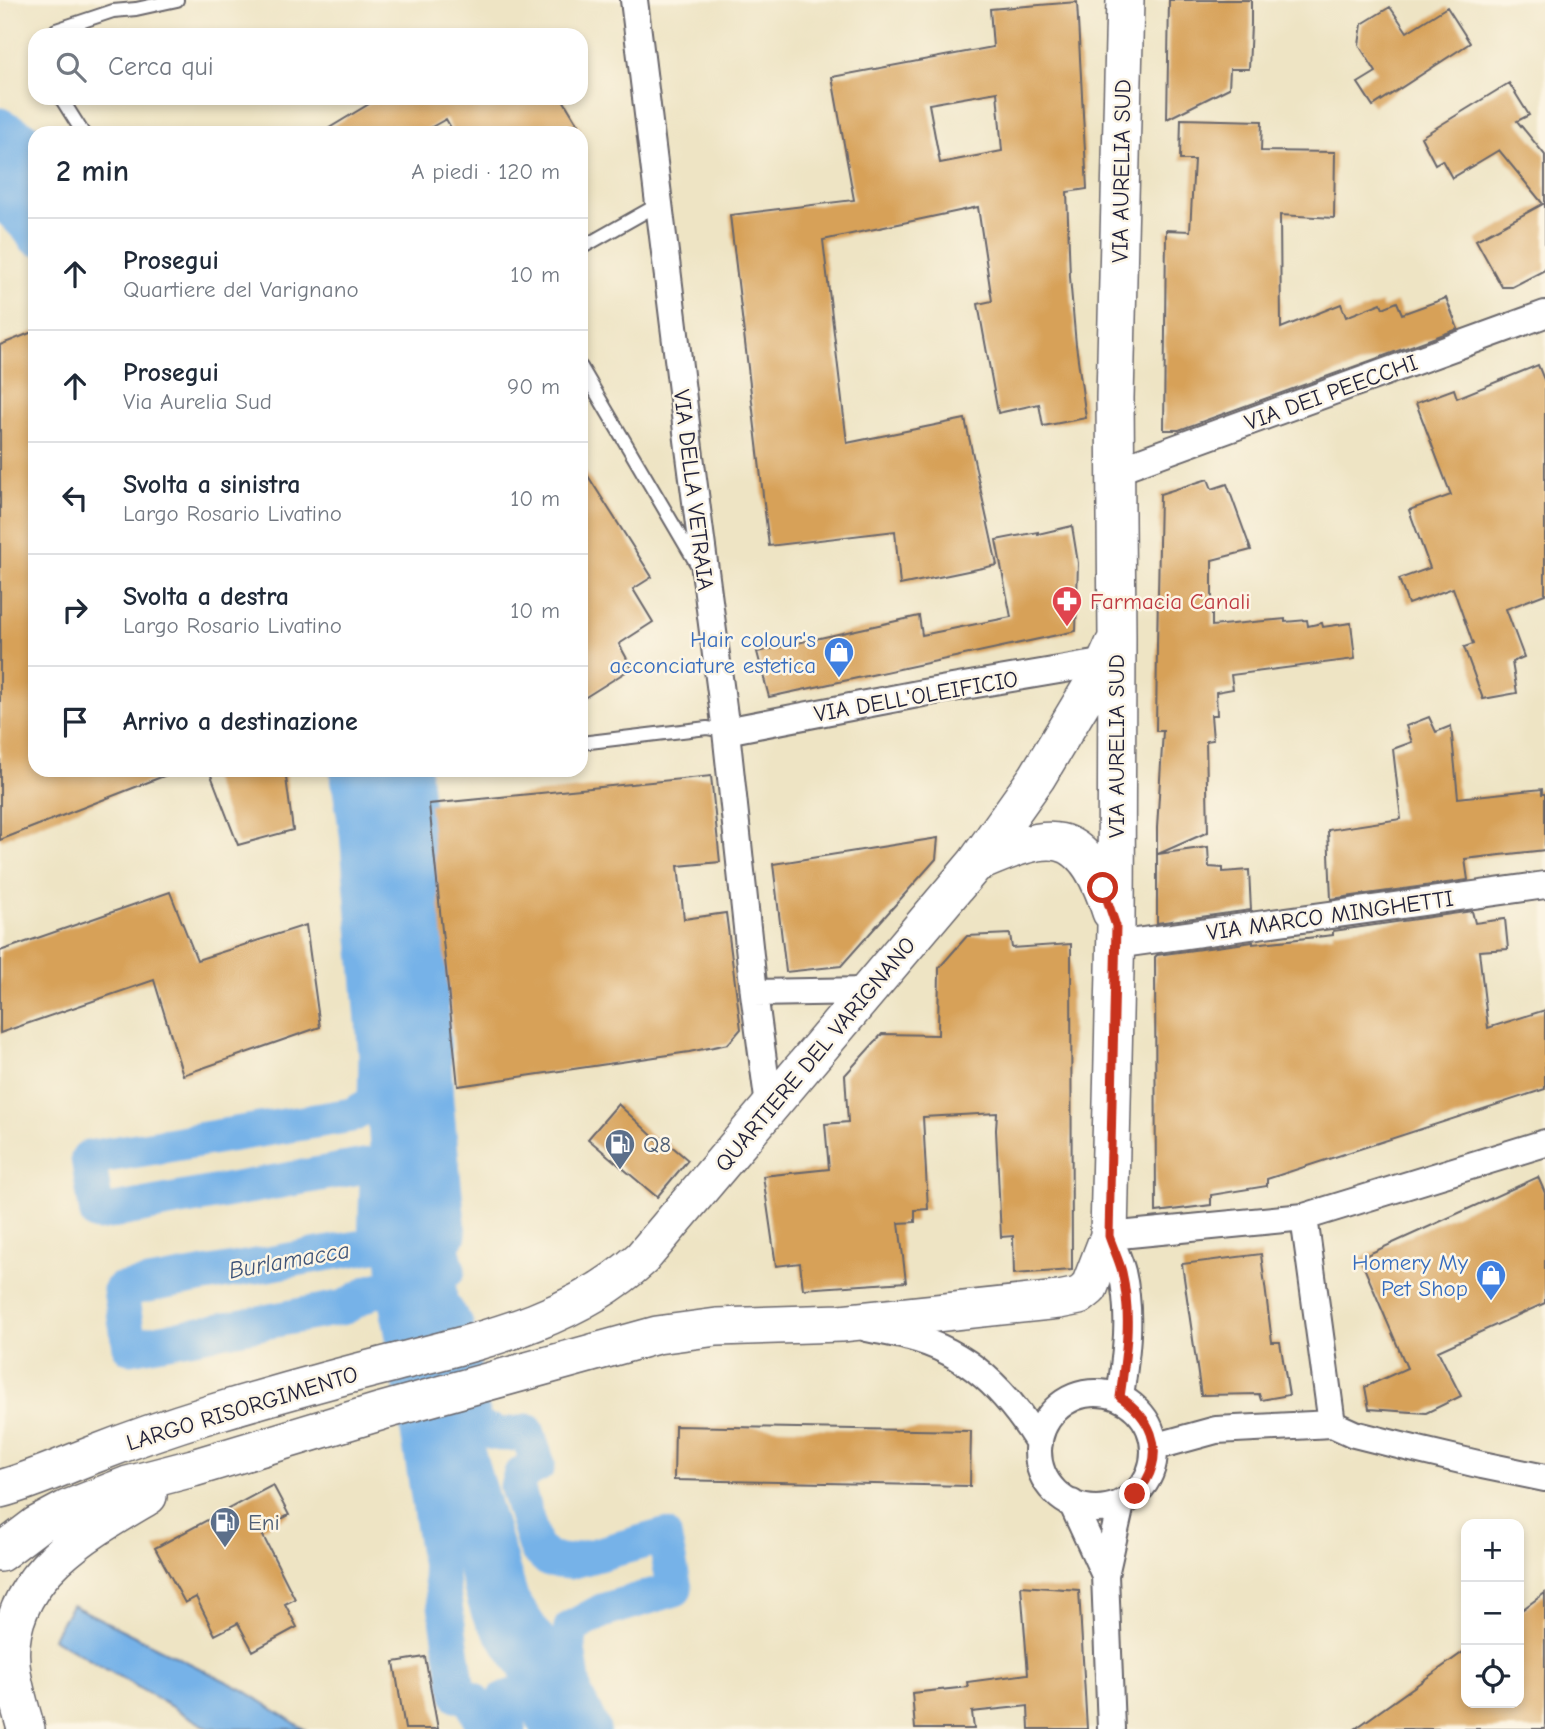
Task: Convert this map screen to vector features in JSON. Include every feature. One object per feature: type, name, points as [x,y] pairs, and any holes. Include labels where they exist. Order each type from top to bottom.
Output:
[{"type":"main road","name":"VIA AURELIA SUD","points":[[1109,1236],[1115,936],[1112,650],[1115,398],[1125,0]]},
{"type":"main road","name":"VIA AURELIA SUD","points":[[975,864],[1037,777],[1112,650]]},
{"type":"main road","name":"QUARTIERE DEL VARIGNANO","points":[[488,1339],[568,1309],[625,1274],[642,1258],[975,864],[1029,843],[1044,840],[1063,842],[1088,862],[1103,888],[1115,936]]},
{"type":"main road","points":[[841,1323],[1079,1297],[1092,1283],[1109,1236]]},
{"type":"main road","name":"LARGO RISORGIMENTO","points":[[0,1553],[37,1525],[67,1509],[128,1485],[657,1335],[717,1327],[841,1323]]},
{"type":"main road","name":"LARGO RISORGIMENTO","points":[[0,1489],[48,1474],[165,1428],[371,1369],[488,1339]]},
{"type":"main road","name":"LARGO RISORGIMENTO","points":[[26,1729],[14,1682],[11,1646],[21,1608],[31,1589],[51,1563],[74,1543],[193,1468]]},
{"type":"main road","points":[[0,1693],[18,1729]]},
{"type":"main road","points":[[0,1715],[10,1729]]},
{"type":"street","name":"VIA DELLA VETRAIA","points":[[635,0],[726,731],[769,1106]]},
{"type":"street","name":"VIA DEI PEECCHI","points":[[1116,470],[1545,314]]},
{"type":"street","name":"VIA DELL'OLEIFICIO","points":[[726,731],[923,693],[1112,650]]},
{"type":"street","name":"VIA MARCO MINGHETTI","points":[[1115,936],[1545,885]]},
{"type":"street","points":[[754,993],[867,991]]},
{"type":"street","points":[[1109,1236],[1304,1217],[1545,1143]]},
{"type":"street","points":[[1304,1217],[1332,1424]]},
{"type":"street","name":"VIA AURELIA SUD","points":[[1109,1236],[1121,1270],[1128,1317],[1128,1340],[1120,1397]]},
{"type":"street","points":[[841,1323],[909,1336],[967,1363],[1010,1400],[1039,1443]]},
{"type":"street","points":[[1100,1393],[1120,1397],[1133,1406],[1151,1431],[1153,1464],[1146,1480],[1135,1494],[1121,1504],[1087,1508],[1072,1503],[1053,1489],[1044,1475],[1039,1459],[1039,1443],[1044,1427],[1053,1412],[1067,1401],[1100,1393]]},
{"type":"street","points":[[1154,1447],[1216,1430],[1332,1424],[1354,1434],[1405,1447],[1545,1478]]},
{"type":"street","points":[[1072,1503],[1105,1575]]},
{"type":"street","points":[[1111,1729],[1105,1575],[1121,1504]]},
{"type":"lane","points":[[62,28],[113,12],[177,0]]},
{"type":"lane","points":[[65,105],[79,126]]},
{"type":"lane","points":[[588,244],[659,204]]},
{"type":"lane","points":[[588,379],[705,578]]},
{"type":"lane","points":[[588,742],[707,728],[726,731]]},
{"type":"water","points":[[72,1605],[242,1689],[304,1729],[210,1729],[52,1638]]},
{"type":"building","points":[[1169,0],[1251,0],[1251,24],[1249,69],[1230,69],[1229,88],[1167,119]]},
{"type":"building","points":[[1077,2],[1087,189],[1067,192],[1070,277],[1086,418],[1043,426],[1039,404],[998,413],[978,304],[992,301],[978,207],[823,240],[847,443],[965,419],[997,565],[900,585],[895,531],[769,546],[730,215],[854,200],[832,77],[993,47],[990,9]],"holes":[[[997,92],[1002,151],[940,163],[929,104]]]},
{"type":"building","points":[[1390,7],[1407,32],[1447,7],[1470,43],[1373,106],[1358,83],[1376,72],[1359,45],[1362,24]]},
{"type":"building","points":[[1509,83],[1529,115],[1517,121],[1545,155],[1545,270],[1512,287],[1502,287],[1476,240],[1543,204],[1499,150],[1452,178],[1442,160],[1435,164],[1421,137]]},
{"type":"building","points":[[367,105],[566,105],[579,126],[450,126],[446,119],[434,126],[333,126]]},
{"type":"building","points":[[1181,119],[1262,121],[1261,151],[1335,152],[1334,218],[1280,215],[1281,328],[1341,304],[1346,317],[1381,303],[1383,308],[1397,302],[1402,314],[1446,298],[1458,329],[1179,430],[1164,430],[1166,230],[1190,231],[1194,160],[1180,160]]},
{"type":"building","points":[[28,334],[28,777],[161,777],[0,840],[0,345]]},
{"type":"building","points":[[1538,365],[1545,382],[1545,594],[1506,609],[1524,657],[1512,662],[1517,693],[1483,699],[1464,647],[1473,644],[1453,588],[1408,604],[1399,579],[1430,568],[1409,510],[1451,495],[1416,403],[1454,389],[1457,398]]},
{"type":"building","points":[[588,476],[652,577],[633,589],[653,622],[619,644],[632,668],[588,696]]},
{"type":"building","points":[[1208,479],[1212,489],[1227,484],[1251,550],[1212,560],[1212,626],[1285,619],[1285,622],[1307,620],[1308,626],[1322,623],[1323,627],[1351,623],[1355,659],[1231,675],[1233,689],[1216,692],[1217,715],[1211,715],[1213,740],[1206,741],[1208,832],[1158,854],[1208,847],[1209,867],[1223,868],[1223,872],[1249,870],[1251,910],[1157,923],[1157,828],[1163,731],[1156,731],[1160,494]]},
{"type":"building","points":[[1072,526],[1078,563],[1076,631],[769,697],[757,652],[919,616],[922,635],[1011,617],[996,540]]},
{"type":"building","points":[[1429,717],[1436,732],[1451,726],[1458,798],[1542,789],[1542,794],[1545,794],[1545,850],[1465,859],[1468,880],[1331,899],[1328,830],[1401,819],[1393,749],[1412,742],[1406,726]]},
{"type":"building","points":[[711,776],[720,862],[678,866],[684,919],[726,913],[741,1029],[728,1044],[689,1052],[458,1086],[429,804]]},
{"type":"building","points":[[212,777],[286,777],[293,830],[238,845]]},
{"type":"building","points":[[938,838],[936,859],[841,966],[786,972],[773,864]]},
{"type":"building","points":[[170,892],[197,960],[306,925],[320,1027],[183,1075],[154,980],[0,1033],[0,951]]},
{"type":"building","points":[[1472,911],[1475,923],[1505,919],[1508,949],[1479,951],[1488,1028],[1545,1010],[1545,1089],[1267,1179],[1267,1186],[1211,1195],[1211,1205],[1156,1212],[1157,955],[1333,935],[1333,931]]},
{"type":"building","points":[[1010,934],[1012,948],[1071,944],[1072,1270],[1014,1274],[1013,1236],[1001,1237],[997,1113],[923,1117],[928,1209],[915,1210],[915,1222],[899,1223],[906,1282],[803,1289],[800,1263],[776,1266],[763,1176],[829,1169],[825,1124],[848,1122],[845,1075],[882,1034],[938,1035],[939,968],[967,936]]},
{"type":"building","points":[[618,1104],[659,1142],[662,1138],[688,1160],[657,1197],[588,1139]]},
{"type":"building","points":[[1538,1177],[1545,1193],[1545,1303],[1438,1351],[1461,1396],[1426,1413],[1369,1409],[1365,1387],[1407,1368],[1360,1258]]},
{"type":"building","points":[[1261,1254],[1272,1342],[1280,1342],[1289,1395],[1261,1400],[1259,1394],[1201,1395],[1182,1264]]},
{"type":"building","points":[[675,1426],[971,1431],[970,1486],[674,1480]]},
{"type":"building","points":[[273,1485],[289,1515],[260,1530],[295,1599],[285,1604],[297,1627],[253,1651],[238,1623],[215,1635],[196,1597],[185,1603],[155,1548]]},
{"type":"building","points":[[1021,1586],[1079,1590],[1087,1729],[1029,1729],[1028,1706],[972,1712],[974,1729],[915,1729],[912,1693],[968,1687],[967,1682],[1028,1674]]},
{"type":"building","points":[[1545,1593],[1545,1729],[1355,1729],[1461,1654],[1461,1708],[1524,1708],[1524,1608]]},
{"type":"building","points":[[425,1657],[438,1729],[405,1729],[394,1662]]},
{"type":"waterway","name":"Burlamacca","points":[[0,125],[28,141]]},
{"type":"waterway","name":"Burlamacca","points":[[0,169],[28,202]]},
{"type":"waterway","name":"Burlamacca","points":[[0,199],[28,228]]},
{"type":"waterway","name":"Burlamacca","points":[[348,777],[357,833],[376,1056],[375,1102],[352,1115],[88,1158],[97,1214],[370,1165],[377,1181],[375,1245],[120,1290],[130,1347],[345,1307],[370,1292],[393,1286],[459,1695],[472,1699],[481,1729]]},
{"type":"waterway","name":"Burlamacca","points":[[371,777],[378,824],[411,1310],[500,1606],[552,1684],[565,1729]]},
{"type":"waterway","name":"Burlamacca","points":[[414,777],[426,897],[436,1102],[449,1234],[441,1245],[448,1270],[438,1275],[440,1302],[456,1325],[475,1427],[501,1434],[527,1431],[538,1465],[521,1474],[517,1487],[535,1547],[549,1560],[570,1562],[664,1536],[675,1589],[602,1611],[571,1628],[568,1649],[575,1694],[593,1729]]},
{"type":"waterway","name":"Burlamacca","points":[[509,1729],[504,1699],[516,1695],[529,1697],[539,1709],[548,1729]]},
{"type":"place","name":"Farmacia Canali","points":[[1067,628]]},
{"type":"place","name":"Hair colour's acconciature estetica","points":[[839,679]]},
{"type":"place","name":"Q8","points":[[620,1171]]},
{"type":"place","name":"Homery My Pet Shop","points":[[1491,1302]]},
{"type":"place","name":"Eni","points":[[225,1549]]},
{"type":"route","points":[[1103,888],[1116,926],[1109,1236],[1121,1270],[1127,1300],[1128,1340],[1120,1397],[1143,1417],[1151,1431],[1154,1447],[1153,1464],[1146,1480],[1135,1494]]}]
